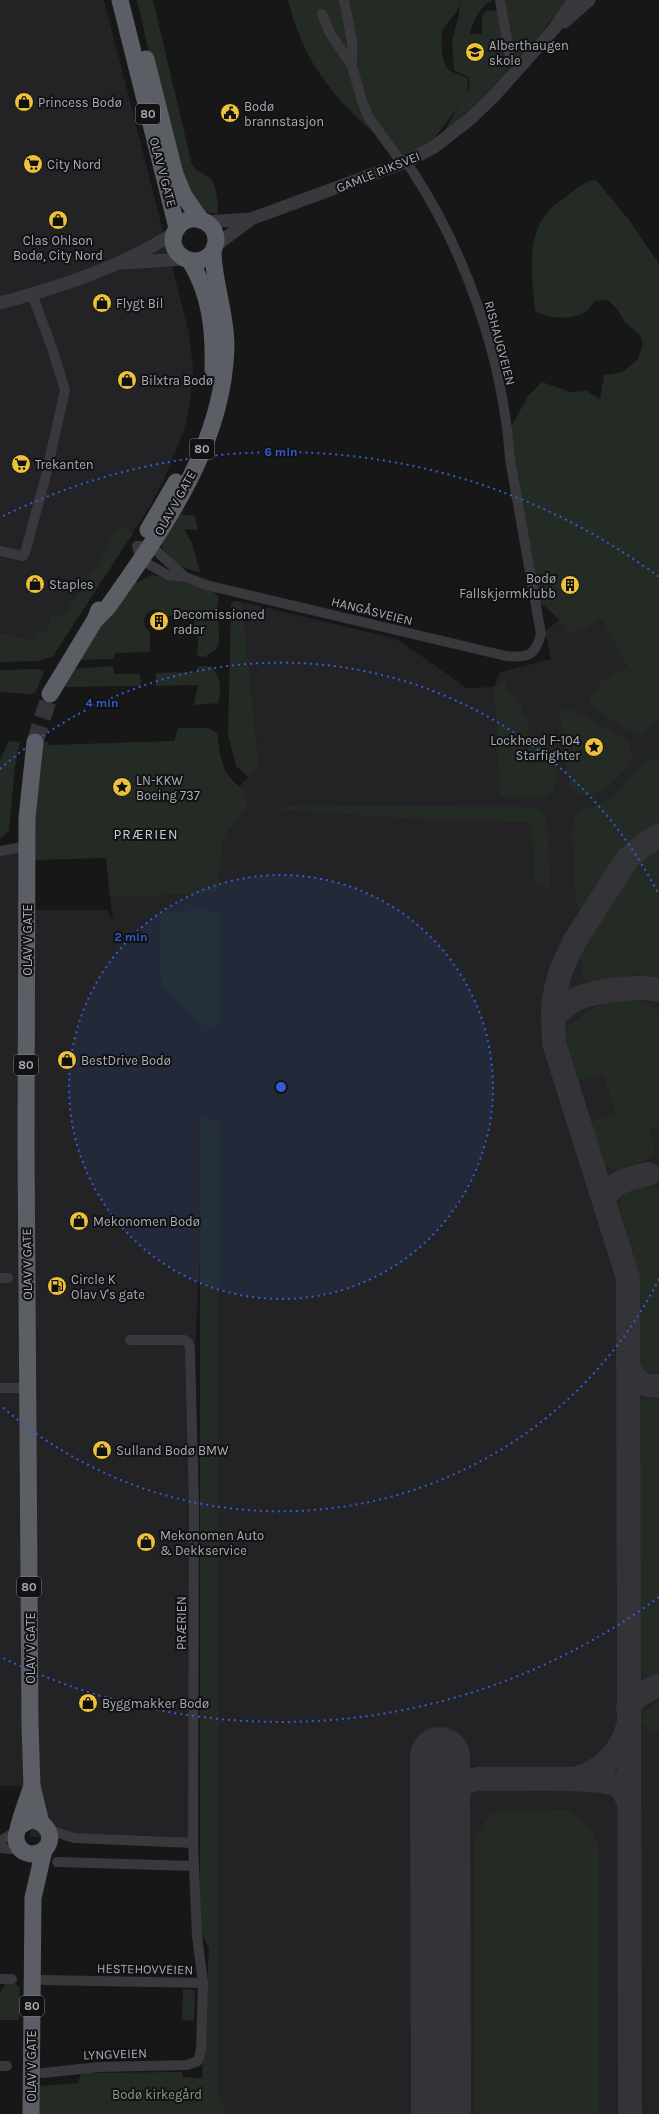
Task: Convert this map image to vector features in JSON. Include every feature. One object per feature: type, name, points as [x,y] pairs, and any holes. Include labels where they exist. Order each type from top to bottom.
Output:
[{"type":"highway","name":"OLAV V GATE","points":[[120,0],[176,230],[175,248],[187,260],[204,287],[212,325],[214,347],[211,388],[202,423],[188,458],[143,551]]},
{"type":"highway","name":"OLAV V GATE","points":[[50,694],[95,620],[108,607],[143,551],[172,514],[191,476],[207,437],[222,383],[226,346],[225,326],[214,248],[215,234],[184,196],[176,174],[131,0]]},
{"type":"highway","name":"OLAV V GATE","points":[[176,230],[190,219],[203,221]]},
{"type":"highway","points":[[187,260],[203,260],[214,248]]},
{"type":"highway","name":"OLAV V GATE","points":[[35,742],[28,796],[26,1153],[32,1786],[44,1826]]},
{"type":"highway","name":"OLAV V GATE","points":[[18,1828],[32,1786]]},
{"type":"highway","points":[[18,1828],[30,1820],[44,1826]]},
{"type":"highway","name":"80","points":[[44,1826],[50,1838],[45,1848]]},
{"type":"highway","name":"80","points":[[18,1828],[16,1839],[22,1850]]},
{"type":"highway","name":"OLAV V GATE","points":[[32,1898],[45,1848]]},
{"type":"highway","points":[[22,1850],[34,1854],[45,1848]]},
{"type":"highway","name":"OLAV V GATE","points":[[22,1850],[32,1898],[31,2114]]},
{"type":"street","name":"RISHAUGVEIEN","points":[[344,0],[352,41],[352,66],[362,101],[370,118],[400,159],[406,162],[417,177],[457,251],[486,333],[508,431],[510,459],[541,634]]},
{"type":"street","points":[[500,0],[510,56],[520,67]]},
{"type":"street","name":"GAMLE RIKSVEI","points":[[203,221],[251,219],[406,162],[434,148],[483,107],[554,29],[574,0]]},
{"type":"street","name":"GAMLE RIKSVEI","points":[[554,29],[589,0]]},
{"type":"street","name":"RISHAUGVEIEN","points":[[322,14],[330,33],[352,66]]},
{"type":"street","name":"GAMLE RIKSVEI","points":[[214,248],[251,219]]},
{"type":"street","points":[[0,302],[32,294],[117,264],[160,242],[176,230]]},
{"type":"street","points":[[117,264],[187,260]]},
{"type":"street","points":[[0,312],[32,294]]},
{"type":"street","points":[[0,551],[23,556],[25,553],[45,480],[65,390],[52,348],[32,294]]},
{"type":"street","points":[[143,551],[185,577]]},
{"type":"street","name":"HANGÅSVEIEN","points":[[143,551],[168,575],[185,577],[212,586],[506,656],[519,657],[529,655],[538,646],[541,634]]},
{"type":"street","points":[[0,851],[27,846]]},
{"type":"street","name":"PRÆRIEN","points":[[130,1340],[184,1340],[189,1344],[190,1348],[194,1508],[193,1843]]},
{"type":"street","points":[[0,1388],[28,1388]]},
{"type":"street","points":[[44,1826],[74,1838]]},
{"type":"street","points":[[0,1841],[18,1828]]},
{"type":"street","points":[[45,1848],[57,1841],[74,1838],[193,1843]]},
{"type":"street","name":"HESTEHOVVEIEN","points":[[42,1980],[203,1983],[197,1936],[193,1843]]},
{"type":"street","points":[[0,1848],[22,1850]]},
{"type":"street","points":[[57,1862],[194,1866]]},
{"type":"street","points":[[0,1979],[12,1979]]},
{"type":"street","name":"LYNGVEIEN","points":[[43,2073],[99,2067],[187,2065],[198,2061],[201,2050],[203,1983]]},
{"type":"shaded area","points":[[0,0],[104,0],[189,333],[193,368],[191,395],[185,428],[163,481],[150,506],[53,656],[0,643]]},
{"type":"shaded area","points":[[599,589],[659,625],[659,2114],[202,2114],[202,2082],[209,1947],[210,1357],[201,1112],[200,1254],[192,1403],[193,1843],[30,1837],[32,1786],[0,1786],[0,851],[27,846],[27,910],[107,910],[113,922],[106,858],[240,786],[259,765],[242,602],[397,639],[467,688],[494,687],[500,672],[551,659],[545,631]]},
{"type":"green space","points":[[137,0],[153,0],[192,165],[212,180],[217,194],[218,214],[206,212],[183,180],[151,61]]},
{"type":"green space","points":[[288,0],[493,0],[484,6],[477,14],[470,34],[482,34],[482,16],[486,11],[499,10],[506,58],[511,66],[496,86],[441,137],[459,106],[429,145],[403,158],[364,124],[331,90],[306,50],[296,27]],"holes":[[[460,2],[459,14],[452,42],[454,70],[468,77],[470,86],[466,95],[468,86],[467,78],[454,73],[447,68],[442,49],[442,32],[456,13]]]},
{"type":"green space","points":[[505,0],[568,0],[518,61],[512,56]]},
{"type":"green space","points":[[596,180],[629,220],[659,264],[659,721],[641,734],[634,733],[592,708],[589,701],[600,682],[628,667],[602,619],[574,634],[547,608],[536,601],[510,459],[511,427],[528,396],[542,382],[571,392],[587,391],[600,399],[604,375],[623,372],[638,359],[643,343],[640,335],[625,322],[618,310],[608,300],[595,301],[585,312],[566,318],[546,316],[535,311],[532,257],[533,244],[542,219],[552,207],[577,188],[584,183]]},
{"type":"green space","points":[[178,514],[195,516],[198,530],[184,529],[192,543],[200,572],[186,569],[170,560],[160,542]]},
{"type":"green space","points":[[123,527],[133,533],[53,656],[39,661],[0,662],[0,633],[34,641],[37,630],[48,632],[51,614],[63,616],[107,549],[109,538]]},
{"type":"green space","points":[[152,575],[210,589],[218,596],[219,641],[217,649],[204,657],[197,656],[198,638],[194,631],[194,616],[166,616],[161,611],[152,610],[145,617],[144,622],[150,632],[150,652],[115,653],[114,659],[74,660],[130,581],[138,582]]},
{"type":"green space","points":[[234,601],[242,602],[259,765],[248,777],[236,766],[228,735],[231,603]]},
{"type":"green space","points":[[113,666],[114,674],[140,674],[141,686],[62,687],[72,669]]},
{"type":"green space","points":[[198,666],[211,666],[217,674],[220,683],[218,703],[194,705],[198,685],[156,686],[156,673],[197,672]]},
{"type":"green space","points":[[37,669],[44,672],[35,693],[0,692],[0,670]]},
{"type":"green space","points":[[506,679],[508,694],[514,693],[516,703],[520,702],[523,714],[526,715],[530,740],[554,745],[556,764],[555,788],[550,793],[543,796],[501,796],[494,687]]},
{"type":"green space","points":[[565,708],[571,709],[628,740],[632,751],[630,761],[621,774],[600,791],[593,794],[582,795],[570,788],[560,718],[561,711]]},
{"type":"green space","points":[[178,728],[208,728],[217,733],[223,766],[228,775],[241,789],[248,805],[224,837],[221,852],[218,890],[211,893],[110,897],[106,858],[33,860],[34,814],[41,742],[48,742],[48,745],[174,741]]},
{"type":"green space","points":[[9,741],[20,742],[15,767],[9,831],[0,839],[0,760]]},
{"type":"green space","points":[[650,759],[659,761],[659,824],[632,842],[622,851],[605,873],[582,912],[577,904],[575,886],[573,846],[574,818],[580,811],[602,803],[613,797],[638,768]]},
{"type":"green space","points":[[294,805],[533,807],[542,810],[547,819],[550,888],[534,881],[532,826],[525,822],[443,821],[277,809]]},
{"type":"green space","points":[[659,845],[659,978],[636,975],[603,984],[586,981],[583,975],[580,948],[628,871],[642,856]]},
{"type":"green space","points":[[206,910],[213,912],[220,918],[221,1020],[216,1028],[209,1029],[161,986],[160,915],[164,912]]},
{"type":"green space","points":[[618,999],[643,1001],[659,1012],[659,1125],[648,1130],[656,1148],[649,1159],[617,1170],[602,1164],[588,1122],[616,1113],[603,1074],[581,1081],[574,1079],[566,1055],[565,1036],[569,1026],[597,1006]]},
{"type":"green space","name":"Bodø kirkegård","points":[[207,1117],[219,1125],[219,2097],[226,2114],[34,2114],[39,2086],[78,2083],[81,2073],[182,2072],[183,2077],[202,2078],[209,1948],[200,1931],[200,1119]]},
{"type":"green space","points":[[646,1186],[659,1188],[659,1372],[649,1372],[642,1369],[639,1362],[639,1284],[636,1263],[618,1203],[622,1196],[626,1193]]},
{"type":"green space","points":[[645,1399],[659,1399],[659,1672],[652,1675],[644,1674],[640,1665],[639,1413],[641,1404]]},
{"type":"green space","points":[[659,1700],[659,1732],[650,1732],[642,1721],[643,1717],[648,1709]]},
{"type":"green space","points":[[566,1810],[578,1817],[587,1825],[591,1830],[599,1848],[599,2114],[475,2114],[475,1836],[490,1815],[500,1811]]},
{"type":"green space","points":[[6,1983],[15,1983],[20,1988],[19,2020],[0,2020],[0,1993]]},
{"type":"green space","points":[[183,1989],[195,1990],[194,2021],[182,2020]]},
{"type":"taxiway","points":[[630,2114],[628,1278],[554,1043],[553,1006],[561,970],[574,942],[627,859],[659,835]]},
{"type":"taxiway","points":[[553,1018],[571,1002],[592,994],[640,988],[659,990]]},
{"type":"taxiway","points":[[604,1200],[607,1194],[616,1185],[628,1179],[648,1174]]},
{"type":"taxiway","points":[[629,1369],[635,1378],[641,1383],[659,1386]]},
{"type":"taxiway","points":[[628,1709],[634,1698],[659,1685]]},
{"type":"taxiway","points":[[574,1779],[601,1767],[615,1753],[625,1736],[628,1726]]},
{"type":"taxiway","points":[[440,1806],[456,1788],[466,1782],[478,1779],[572,1779],[607,1782],[617,1785],[629,1802]]},
{"type":"runway","points":[[440,1757],[441,2114]]},
{"type":"tunnel","points":[[35,742],[50,694]]},
{"type":"place","name":"Alberthaugen skole","points":[[475,52]]},
{"type":"place","name":"Princess Bodø","points":[[24,102]]},
{"type":"place","name":"Bodø brannstasjon","points":[[230,113]]},
{"type":"place","name":"City Nord","points":[[33,164]]},
{"type":"place","name":"Clas Ohlson Bodø, City Nord","points":[[58,220]]},
{"type":"place","name":"Flygt Bil","points":[[102,303]]},
{"type":"place","name":"Bilxtra Bodø","points":[[127,380]]},
{"type":"place","name":"Trekanten","points":[[21,464]]},
{"type":"place","name":"Staples","points":[[35,584]]},
{"type":"place","name":"Bodø Fallskjermklubb","points":[[570,585]]},
{"type":"place","name":"Decomissioned radar","points":[[159,621]]},
{"type":"place","name":"Lockheed F-104 Starfighter","points":[[594,747]]},
{"type":"place","name":"LN-KKW Boeing 737","points":[[122,787]]},
{"type":"place","name":"BestDrive Bodø","points":[[67,1060]]},
{"type":"place","name":"Mekonomen Bodø","points":[[79,1221]]},
{"type":"place","name":"Circle K Olav V's gate","points":[[57,1286]]},
{"type":"place","name":"Sulland Bodø BMW","points":[[102,1450]]},
{"type":"place","name":"Mekonomen Auto & Dekkservice","points":[[146,1542]]},
{"type":"place","name":"Byggmakker Bodø","points":[[88,1703]]},
{"type":"district","name":"PRÆRIEN","points":[[146,834]]}]
